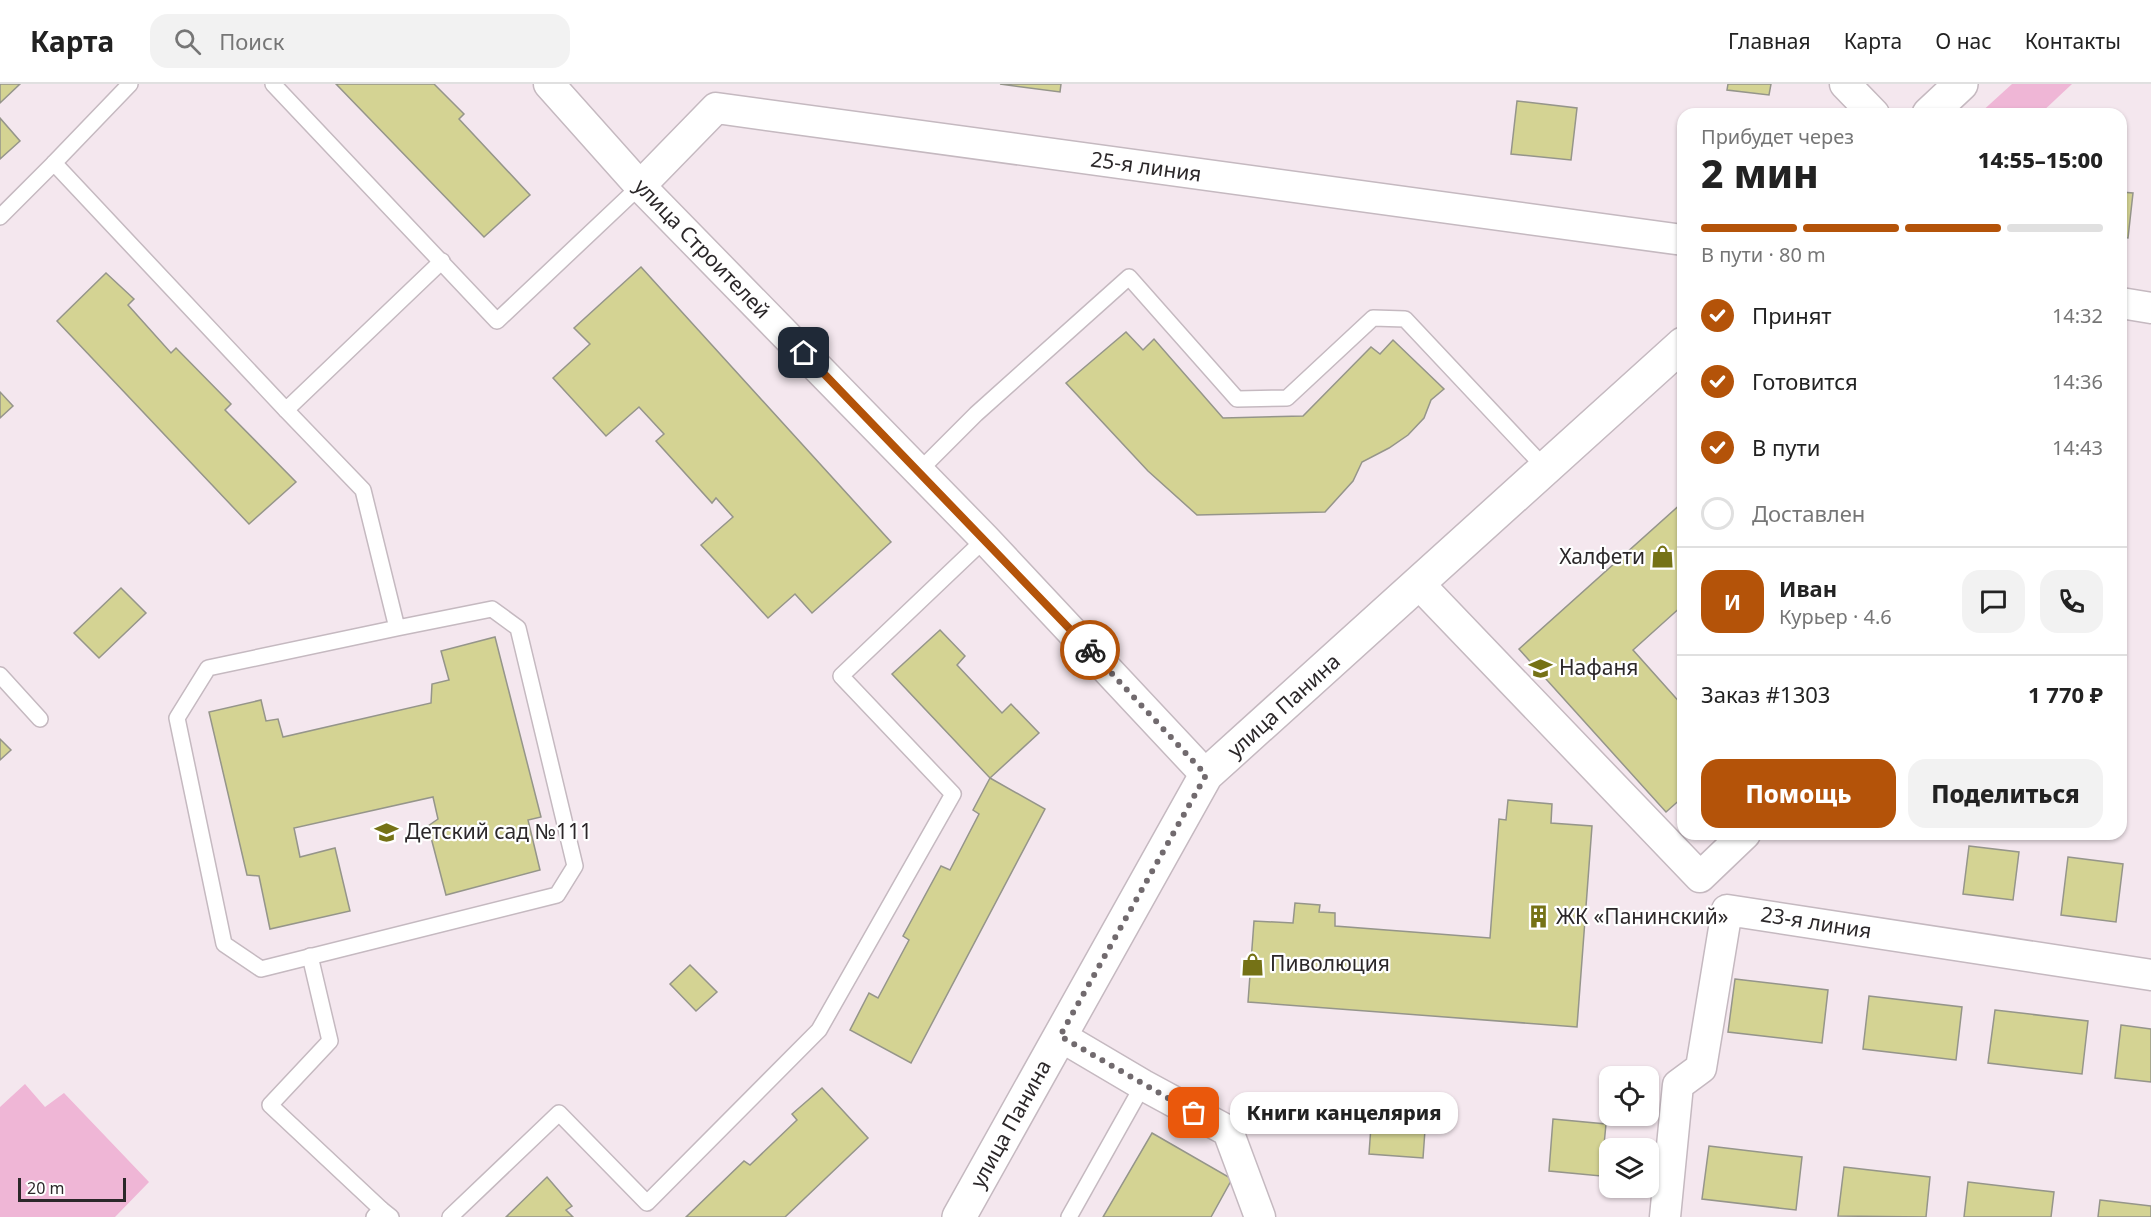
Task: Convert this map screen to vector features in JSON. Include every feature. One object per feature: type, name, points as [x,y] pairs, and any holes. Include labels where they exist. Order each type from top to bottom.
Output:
[{"type":"street","name":"улица Строителей","points":[[549,84],[640,186],[919,471],[1206,775]]},
{"type":"street","points":[[1845,84],[1868,108]]},
{"type":"street","points":[[1935,108],[1961,84]]},
{"type":"street","name":"25-я линия","points":[[640,186],[716,108],[1677,239]]},
{"type":"street","points":[[2127,304],[2151,308]]},
{"type":"street","name":"улица Панина","points":[[959,1217],[1206,775],[1677,349]]},
{"type":"street","points":[[1419,584],[1700,878],[1739,840]]},
{"type":"street","name":"23-я линия","points":[[1665,1217],[1678,1085],[1701,1068],[1727,910],[2151,975]]},
{"type":"street","points":[[1060,1036],[1228,1131],[1260,1217]]},
{"type":"lane","points":[[0,217],[130,84]]},
{"type":"lane","points":[[273,84],[497,321],[640,186]]},
{"type":"lane","points":[[54,164],[363,490],[398,628]]},
{"type":"lane","points":[[286,410],[442,261]]},
{"type":"lane","points":[[919,471],[976,414],[1129,277],[1237,399],[1287,398],[1373,318],[1405,319],[1546,469]]},
{"type":"lane","points":[[450,1217],[559,1113],[647,1203],[819,1030],[953,794],[841,675],[984,539]]},
{"type":"lane","points":[[492,609],[518,628],[575,866],[557,895],[261,969],[224,944],[177,718],[208,668],[398,628],[492,609]]},
{"type":"lane","points":[[0,675],[40,718]]},
{"type":"lane","points":[[310,956],[330,1041],[270,1105],[382,1214]]},
{"type":"lane","points":[[1069,1217],[1143,1085]]},
{"type":"shaded area","points":[[2012,84],[2072,84],[2046,108],[1986,108]]},
{"type":"shaded area","points":[[25,1084],[45,1107],[64,1093],[149,1182],[115,1217],[0,1217],[0,1107]]},
{"type":"building","points":[[0,84],[20,84],[0,103]]},
{"type":"building","points":[[336,84],[434,84],[464,114],[459,119],[530,195],[484,237]]},
{"type":"building","points":[[1000,84],[1061,84],[1060,92]]},
{"type":"building","points":[[1728,84],[1771,84],[1769,95],[1727,90]]},
{"type":"building","points":[[1517,101],[1577,108],[1571,160],[1511,154]]},
{"type":"building","points":[[0,118],[20,141],[0,159]]},
{"type":"building","points":[[2127,192],[2133,193],[2127,238]]},
{"type":"building","points":[[641,267],[891,542],[812,613],[795,594],[768,618],[701,545],[733,517],[716,498],[712,503],[656,441],[664,434],[639,407],[606,436],[553,378],[590,344],[574,328]]},
{"type":"building","points":[[106,273],[134,299],[128,305],[171,353],[176,348],[231,404],[225,410],[296,482],[249,524],[57,321]]},
{"type":"building","points":[[1126,332],[1143,350],[1154,339],[1223,418],[1303,416],[1371,347],[1380,354],[1393,340],[1444,389],[1431,400],[1424,418],[1408,435],[1362,462],[1353,481],[1325,512],[1197,515],[1148,471],[1066,383]]},
{"type":"building","points":[[0,392],[13,406],[0,418]]},
{"type":"building","points":[[1677,507],[1677,610],[1633,650],[1677,699],[1677,802],[1666,812],[1519,649]]},
{"type":"building","points":[[121,588],[146,613],[99,658],[74,633]]},
{"type":"building","points":[[940,630],[965,656],[957,665],[1002,713],[1011,704],[1039,733],[990,778],[892,674]]},
{"type":"building","points":[[495,637],[541,817],[528,820],[540,870],[446,895],[428,826],[438,819],[433,797],[294,828],[300,857],[335,848],[350,911],[270,929],[259,876],[247,875],[209,712],[261,700],[266,721],[278,719],[283,737],[431,703],[432,684],[449,680],[441,651]]},
{"type":"building","points":[[0,739],[11,750],[0,760]]},
{"type":"building","points":[[990,778],[1045,809],[911,1063],[850,1030],[869,993],[878,998],[909,940],[903,936],[941,866],[950,870],[979,814],[973,810]]},
{"type":"building","name":"ЖК «Панинский»","points":[[1508,800],[1552,804],[1551,823],[1592,826],[1577,1027],[1248,1002],[1254,921],[1293,923],[1295,903],[1320,905],[1319,912],[1335,913],[1335,926],[1490,938],[1499,819],[1506,820]]},
{"type":"building","points":[[1969,846],[2019,852],[2013,900],[1963,894]]},
{"type":"building","points":[[2068,857],[2123,864],[2116,922],[2061,915]]},
{"type":"building","points":[[690,965],[717,992],[696,1011],[670,984]]},
{"type":"building","points":[[1735,979],[1828,990],[1822,1043],[1728,1032]]},
{"type":"building","points":[[1869,996],[1962,1007],[1956,1060],[1863,1049]]},
{"type":"building","points":[[1995,1010],[2088,1021],[2082,1074],[1988,1063]]},
{"type":"building","points":[[2121,1025],[2151,1029],[2151,1082],[2115,1078]]},
{"type":"building","points":[[822,1088],[868,1138],[785,1217],[686,1217],[744,1161],[750,1165],[797,1120],[792,1114]]},
{"type":"building","points":[[1373,1098],[1427,1102],[1423,1158],[1369,1154]]},
{"type":"building","points":[[1553,1119],[1606,1126],[1605,1138],[1599,1138],[1599,1176],[1549,1171]]},
{"type":"building","points":[[1152,1133],[1232,1179],[1211,1217],[1103,1217]]},
{"type":"building","points":[[1709,1146],[1802,1157],[1796,1210],[1702,1199]]},
{"type":"building","points":[[1844,1167],[1930,1177],[1926,1217],[1838,1216]]},
{"type":"building","points":[[547,1177],[572,1206],[566,1210],[573,1217],[506,1217]]},
{"type":"building","points":[[1968,1182],[2054,1192],[2051,1217],[1964,1217]]},
{"type":"building","points":[[2100,1200],[2151,1206],[2151,1217],[2098,1217]]},
{"type":"way so far","points":[[1090,650],[1206,775],[1060,1036],[1194,1113]]},
{"type":"place","name":"Халфети","points":[[1663,557]]},
{"type":"place","name":"Нафаня","points":[[1541,668]]},
{"type":"place","name":"Детский сад №111","points":[[387,832]]},
{"type":"place","name":"ЖК «Панинский»","points":[[1538,917]]},
{"type":"place","name":"Пиволюция","points":[[1252,964]]},
{"type":"place","name":"Книги канцелярия","points":[[1194,1113]]},
{"type":"route","points":[[804,353],[1090,650]]}]
